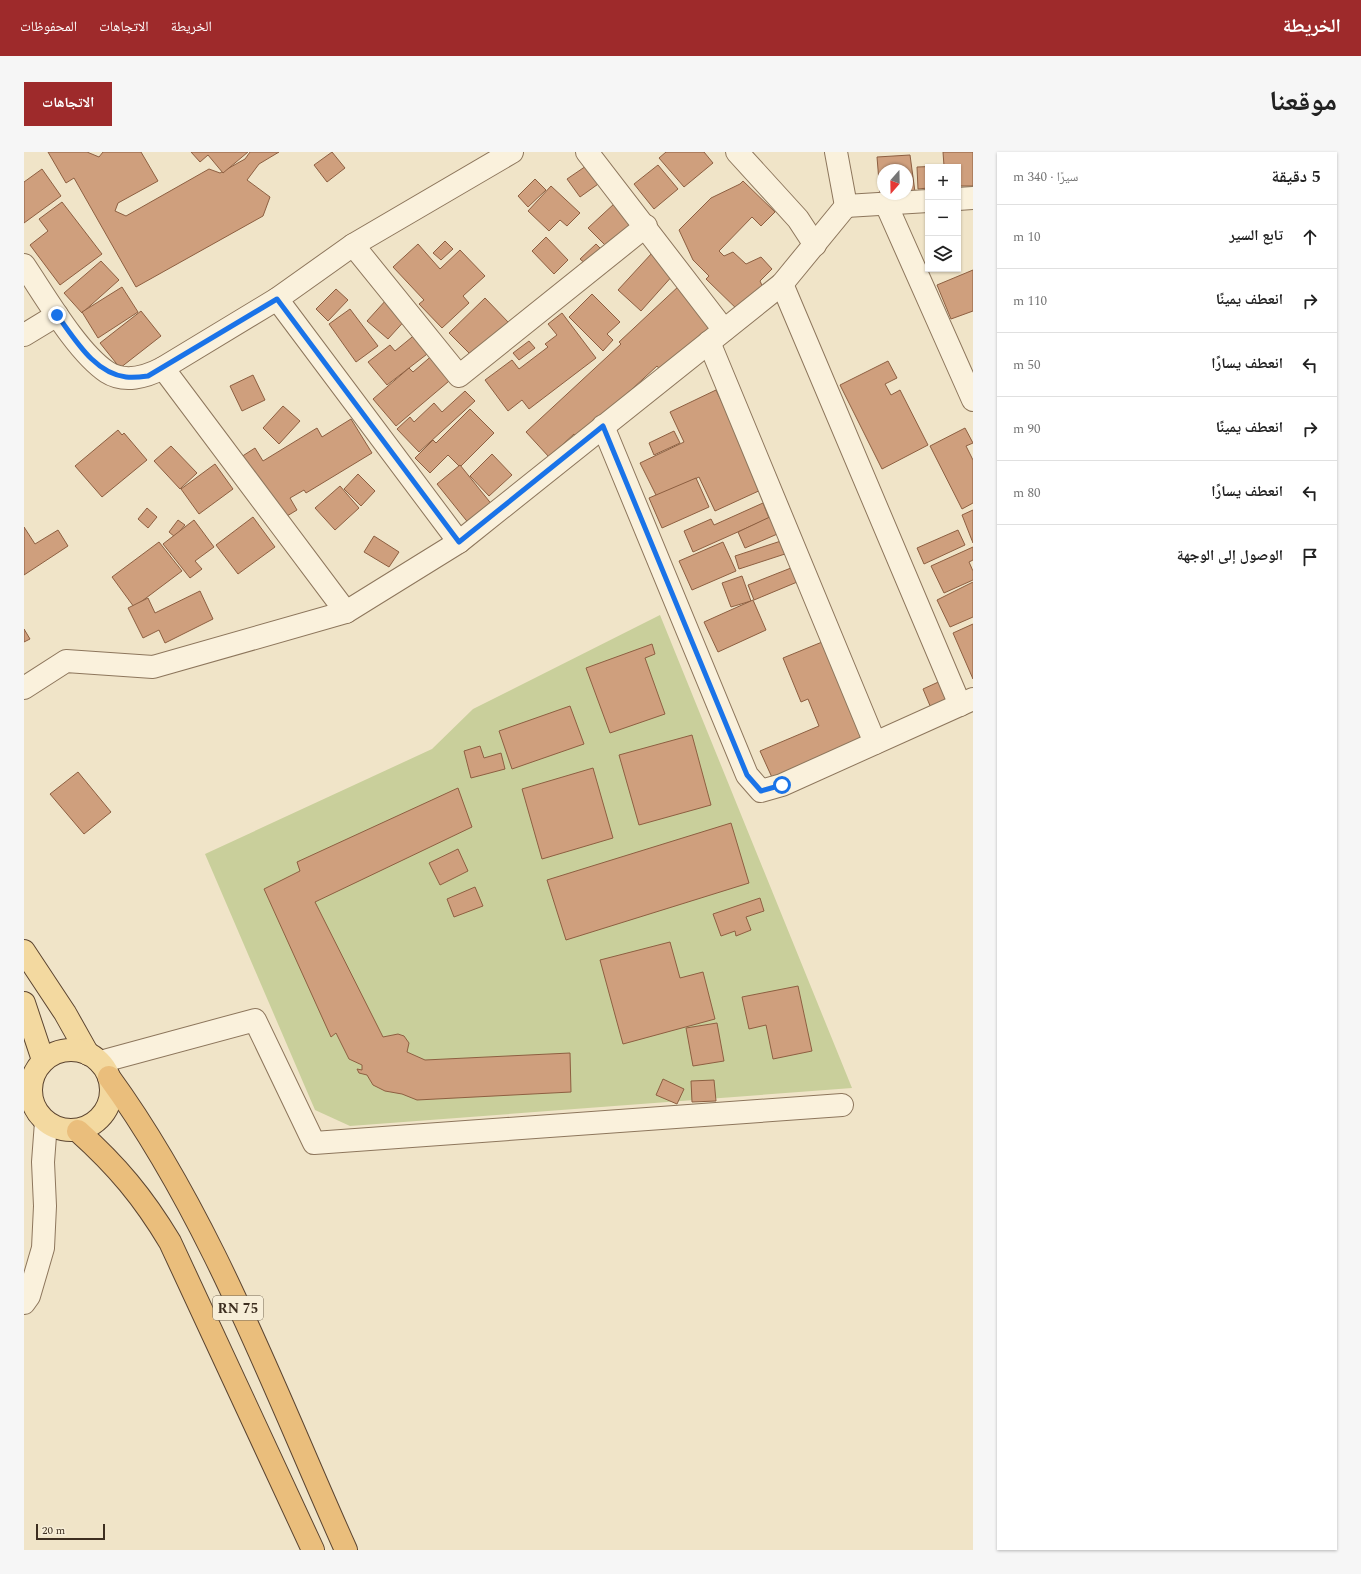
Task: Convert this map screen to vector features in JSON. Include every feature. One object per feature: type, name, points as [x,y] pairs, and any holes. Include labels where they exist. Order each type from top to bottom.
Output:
[{"type":"highway","name":"RN 75","points":[[99,1064],[142,1124],[212,1253],[278,1394],[346,1550]]},
{"type":"highway","name":"RN 75","points":[[78,1130],[105,1155],[130,1182],[151,1210],[170,1242],[313,1550]]},
{"type":"main road","points":[[24,951],[99,1064],[111,1094],[106,1110],[94,1123],[78,1130],[62,1130],[46,1122],[34,1108],[30,1090],[34,1070],[24,1002]]},
{"type":"main road","points":[[34,1070],[57,1052],[73,1050],[99,1064]]},
{"type":"main road","points":[[24,1123],[46,1122]]},
{"type":"street","points":[[24,265],[57,315],[89,356],[108,372],[126,378],[148,376],[277,299],[353,245],[512,152]]},
{"type":"street","points":[[587,152],[646,226],[717,336],[875,743]]},
{"type":"street","points":[[737,152],[798,219],[814,245]]},
{"type":"street","points":[[836,152],[846,206]]},
{"type":"street","points":[[961,199],[973,198]]},
{"type":"street","points":[[24,688],[66,661],[153,667],[346,612],[459,542],[782,284],[846,206],[925,201]]},
{"type":"street","points":[[886,204],[973,400]]},
{"type":"street","points":[[353,245],[459,376],[646,226]]},
{"type":"street","points":[[603,426],[747,775],[761,791],[782,785],[966,702],[782,284]]},
{"type":"street","points":[[277,299],[459,542]]},
{"type":"street","points":[[24,335],[57,315]]},
{"type":"street","points":[[162,368],[346,612]]},
{"type":"street","points":[[99,1064],[255,1020],[314,1142],[842,1105]]},
{"type":"street","points":[[24,1303],[29,1296],[43,1248],[45,1206],[43,1162],[46,1122]]},
{"type":"green space","points":[[660,615],[852,1088],[350,1126],[315,1110],[205,854],[432,749],[473,709]]},
{"type":"building","points":[[48,152],[87,152],[99,157],[103,152],[141,152],[158,181],[118,203],[115,211],[126,216],[209,169],[220,173],[245,159],[250,152],[279,152],[259,164],[247,180],[270,197],[263,216],[136,287],[74,178],[66,183]]},
{"type":"building","points":[[191,152],[248,152],[223,173],[208,155],[200,162]]},
{"type":"building","points":[[332,152],[345,168],[327,182],[314,165]]},
{"type":"building","points":[[666,152],[704,152],[713,163],[684,187],[659,158]]},
{"type":"building","points":[[943,152],[973,152],[973,186],[961,186],[961,164],[944,164]]},
{"type":"building","points":[[910,155],[911,164],[878,164],[877,157]]},
{"type":"building","points":[[589,164],[601,182],[580,197],[567,179]]},
{"type":"building","points":[[658,165],[678,189],[654,209],[634,184]]},
{"type":"building","points":[[917,167],[925,167],[925,188],[918,189]]},
{"type":"building","points":[[42,169],[61,196],[24,223],[24,182]]},
{"type":"building","points":[[913,177],[915,192],[913,192]]},
{"type":"building","points":[[535,179],[546,190],[528,207],[518,196]]},
{"type":"building","points":[[743,181],[775,212],[761,226],[752,217],[719,251],[724,256],[733,252],[746,264],[761,257],[772,269],[760,281],[765,292],[743,315],[706,279],[709,276],[693,260],[679,230],[711,198],[740,184]]},
{"type":"building","points":[[551,186],[580,213],[567,226],[560,220],[549,231],[528,211]]},
{"type":"building","points":[[62,202],[102,254],[60,285],[30,245],[48,231],[39,219]]},
{"type":"building","points":[[615,203],[636,226],[610,250],[588,228]]},
{"type":"building","points":[[546,237],[568,260],[554,274],[532,251]]},
{"type":"building","points":[[445,241],[453,249],[441,260],[433,253]]},
{"type":"building","points":[[418,244],[440,269],[460,250],[485,276],[463,296],[469,303],[442,328],[419,304],[424,300],[393,267]]},
{"type":"building","points":[[596,244],[602,250],[587,265],[580,259]]},
{"type":"building","points":[[652,253],[674,274],[641,311],[618,290]]},
{"type":"building","points":[[101,261],[119,280],[82,313],[64,293]]},
{"type":"building","points":[[973,270],[973,311],[951,319],[937,285]]},
{"type":"building","points":[[680,285],[716,323],[663,373],[657,366],[578,439],[574,434],[549,457],[526,432],[621,344],[619,342]]},
{"type":"building","points":[[122,287],[138,312],[98,338],[82,312]]},
{"type":"building","points":[[336,289],[348,300],[328,321],[316,309]]},
{"type":"building","points":[[592,294],[620,322],[607,334],[613,340],[603,351],[569,317]]},
{"type":"building","points":[[485,298],[509,323],[474,358],[449,333]]},
{"type":"building","points":[[387,299],[408,317],[388,339],[367,321]]},
{"type":"building","points":[[350,309],[378,346],[356,362],[329,324]]},
{"type":"building","points":[[141,311],[161,336],[120,368],[100,343]]},
{"type":"building","points":[[562,313],[596,358],[529,409],[522,400],[508,411],[485,380],[512,360],[519,369],[548,347],[545,344],[557,335],[548,324]]},
{"type":"building","points":[[417,333],[431,351],[387,385],[368,362],[390,345],[395,351]]},
{"type":"building","points":[[529,341],[535,348],[519,360],[513,353]]},
{"type":"building","points":[[435,353],[455,376],[396,426],[373,399],[409,368],[413,372]]},
{"type":"building","points":[[888,361],[897,378],[885,384],[891,395],[900,390],[928,445],[882,469],[840,385]]},
{"type":"building","points":[[253,375],[265,400],[242,411],[230,386]]},
{"type":"building","points":[[716,390],[763,489],[715,511],[699,477],[657,497],[640,463],[684,442],[670,412]]},
{"type":"building","points":[[465,391],[475,401],[419,452],[397,429],[410,417],[414,422],[434,403],[442,412]]},
{"type":"building","points":[[283,406],[300,421],[279,444],[263,428]]},
{"type":"building","points":[[470,409],[494,433],[460,467],[448,455],[430,473],[415,458],[433,440],[436,443]]},
{"type":"building","points":[[351,419],[372,453],[306,493],[304,490],[290,498],[297,510],[282,519],[241,457],[255,448],[263,461],[317,428],[322,437]]},
{"type":"building","points":[[965,428],[973,443],[966,446],[973,460],[973,503],[962,509],[930,446]]},
{"type":"building","points":[[118,430],[122,435],[124,433],[147,460],[102,497],[75,466]]},
{"type":"building","points":[[674,431],[680,443],[654,455],[649,443]]},
{"type":"building","points":[[171,446],[197,473],[180,489],[154,461]]},
{"type":"building","points":[[492,454],[512,475],[489,496],[470,476]]},
{"type":"building","points":[[215,464],[233,489],[199,514],[181,489]]},
{"type":"building","points":[[460,465],[493,506],[470,525],[437,484]]},
{"type":"building","points":[[358,474],[375,491],[361,506],[344,489]]},
{"type":"building","points":[[696,478],[709,507],[662,528],[649,498]]},
{"type":"building","points":[[340,486],[359,508],[335,530],[315,508]]},
{"type":"building","points":[[763,503],[769,518],[693,552],[684,531],[711,519],[714,525]]},
{"type":"building","points":[[147,508],[157,517],[148,528],[138,519]]},
{"type":"building","points":[[973,510],[973,543],[962,515]]},
{"type":"building","points":[[774,515],[782,532],[745,548],[738,532]]},
{"type":"building","points":[[253,517],[275,547],[238,574],[216,545]]},
{"type":"building","points":[[178,520],[185,525],[175,537],[169,532]]},
{"type":"building","points":[[194,520],[214,547],[195,561],[202,569],[190,578],[163,544]]},
{"type":"building","points":[[24,527],[35,544],[58,530],[68,546],[24,575]]},
{"type":"building","points":[[958,530],[965,545],[924,564],[917,548]]},
{"type":"building","points":[[374,536],[399,552],[389,567],[364,552]]},
{"type":"building","points":[[784,540],[788,553],[739,569],[735,556]]},
{"type":"building","points":[[159,542],[182,571],[134,607],[112,577]]},
{"type":"building","points":[[723,542],[736,571],[692,590],[679,561]]},
{"type":"building","points":[[973,547],[973,560],[969,562],[973,571],[973,580],[944,593],[931,566]]},
{"type":"building","points":[[796,566],[802,580],[754,600],[748,585]]},
{"type":"building","points":[[742,576],[751,601],[731,607],[722,583]]},
{"type":"building","points":[[973,582],[973,617],[950,627],[937,600]]},
{"type":"building","points":[[200,591],[213,619],[165,643],[159,630],[143,638],[128,608],[148,598],[155,613]]},
{"type":"building","points":[[753,600],[766,630],[718,652],[704,622]]},
{"type":"building","points":[[973,624],[973,679],[953,633]]},
{"type":"building","points":[[24,629],[30,639],[24,642]]},
{"type":"building","points":[[827,640],[871,744],[775,784],[760,751],[819,726],[808,699],[801,702],[783,658]]},
{"type":"building","points":[[652,644],[655,654],[645,658],[665,714],[610,733],[586,668]]},
{"type":"building","points":[[945,679],[954,698],[931,708],[923,689]]},
{"type":"building","points":[[570,706],[584,744],[512,769],[499,731]]},
{"type":"building","points":[[692,735],[711,805],[639,825],[619,755]]},
{"type":"building","points":[[480,746],[484,758],[501,753],[505,769],[471,778],[464,751]]},
{"type":"building","points":[[593,768],[613,838],[542,859],[522,789]]},
{"type":"building","points":[[78,772],[111,812],[84,834],[50,794]]},
{"type":"building","points":[[458,788],[472,827],[315,902],[383,1037],[398,1034],[404,1036],[409,1043],[407,1052],[425,1060],[570,1053],[571,1092],[417,1100],[402,1094],[385,1091],[373,1085],[367,1075],[359,1073],[357,1069],[362,1070],[362,1065],[349,1059],[336,1033],[331,1037],[264,889],[300,871],[297,862]]},
{"type":"building","points":[[731,823],[749,883],[566,940],[547,880]]},
{"type":"building","points":[[458,849],[468,871],[440,885],[429,863]]},
{"type":"building","points":[[475,887],[483,906],[454,917],[447,899]]},
{"type":"building","points":[[760,898],[764,911],[746,917],[751,930],[736,936],[735,931],[721,936],[713,914]]},
{"type":"building","points":[[670,942],[680,978],[703,972],[715,1019],[623,1044],[600,960]]},
{"type":"building","points":[[798,986],[812,1051],[773,1059],[766,1025],[749,1029],[742,997]]},
{"type":"building","points":[[717,1023],[724,1061],[693,1066],[686,1028]]},
{"type":"building","points":[[663,1079],[684,1089],[677,1104],[656,1095]]},
{"type":"building","points":[[714,1080],[716,1101],[692,1102],[691,1081]]},
{"type":"route","points":[[57,315],[89,356],[108,372],[126,378],[148,376],[277,299],[459,542],[603,426],[747,775],[761,791],[782,785]]}]
